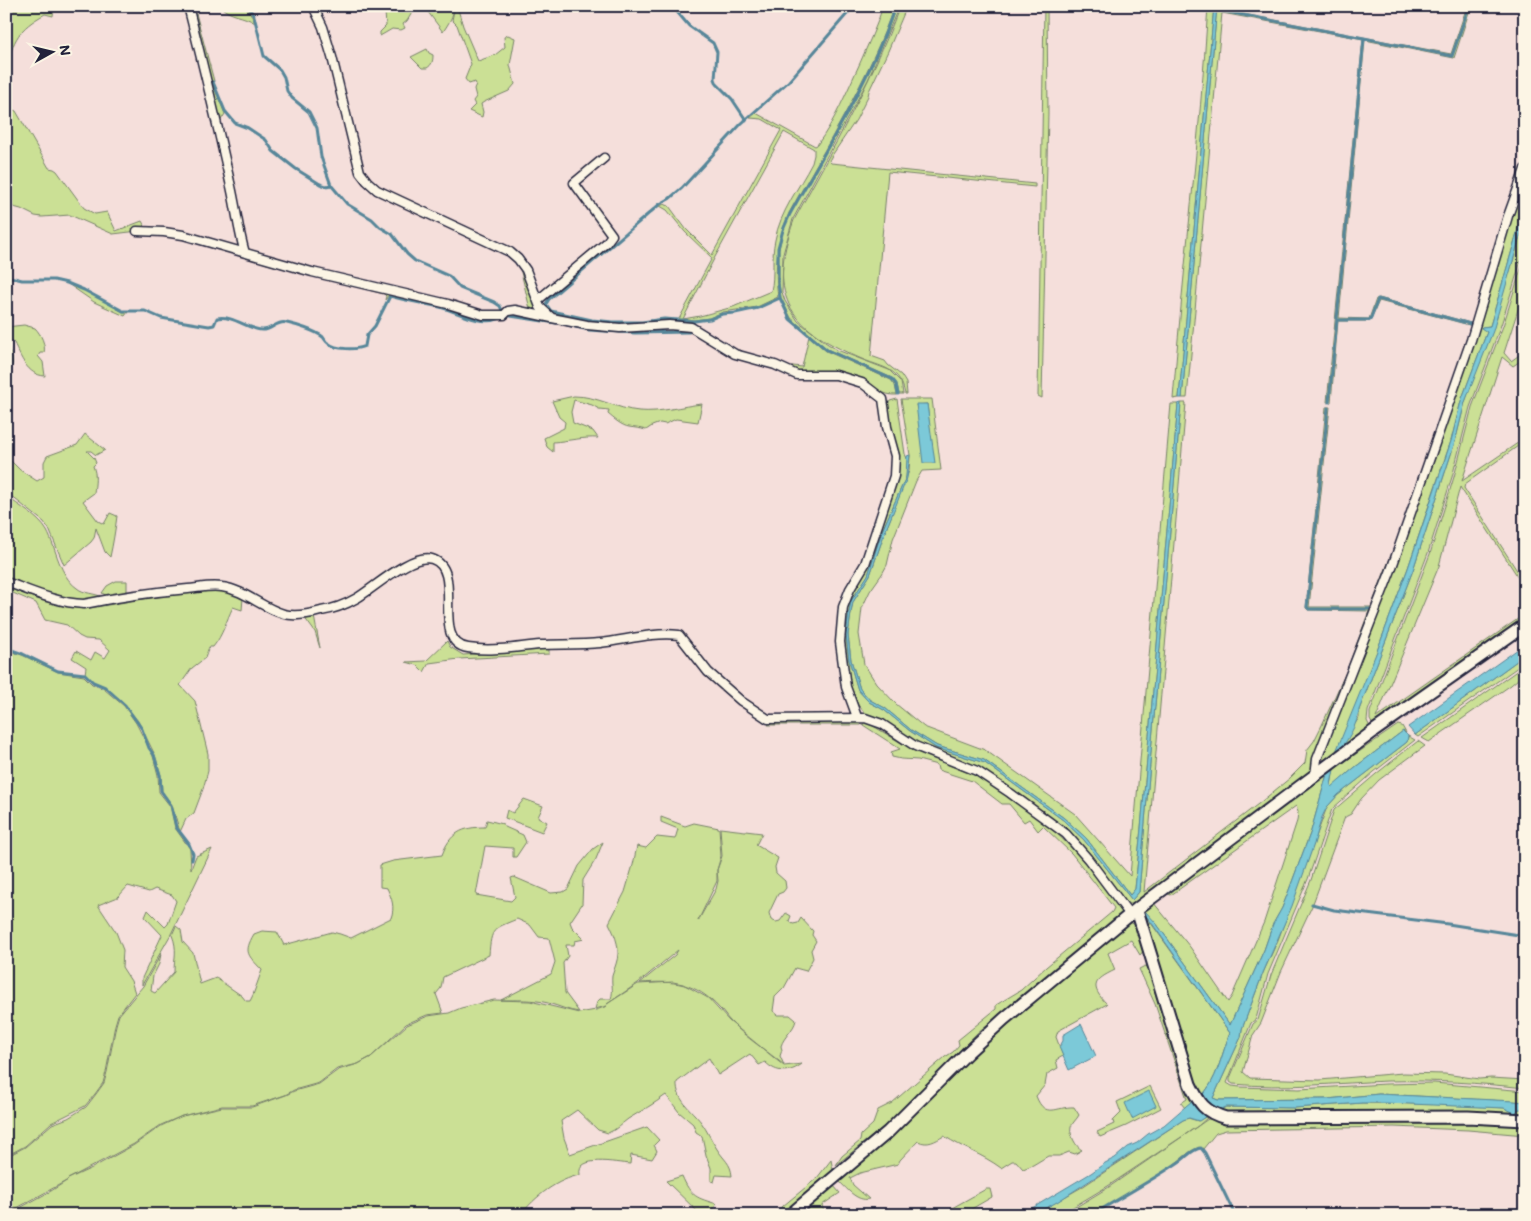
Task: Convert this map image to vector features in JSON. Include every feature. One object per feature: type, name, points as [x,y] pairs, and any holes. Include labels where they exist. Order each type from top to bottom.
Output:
[{"type":"main road","points":[[790,1215],[888,1132],[979,1042],[1148,900],[1339,758],[1525,625]]},
{"type":"main road","points":[[1135,911],[1190,1084],[1199,1101],[1212,1114],[1226,1118],[1468,1117],[1525,1120]]},
{"type":"street","points":[[188,6],[203,64],[231,188],[240,238],[245,253]]},
{"type":"street","points":[[313,6],[323,27],[332,58],[360,172],[377,190],[510,252],[526,270],[540,307],[552,318]]},
{"type":"street","points":[[538,300],[606,243],[612,235],[574,183],[604,158]]},
{"type":"street","points":[[1320,772],[1317,759],[1391,570],[1471,340],[1508,216],[1525,169]]},
{"type":"street","points":[[137,231],[183,235],[312,272],[448,304],[483,315],[504,315],[508,311],[515,310],[587,325],[620,328],[669,325],[691,327],[735,354],[775,365],[797,374],[836,375],[862,383],[883,399],[887,427],[895,456],[894,476],[868,556],[850,589],[843,608],[840,642],[846,686],[857,718]]},
{"type":"street","points":[[6,582],[63,602],[84,604],[166,591],[220,586],[235,589],[286,614],[301,615],[338,608],[357,598],[413,561],[424,558],[432,559],[440,563],[444,569],[447,579],[451,636],[458,645],[467,648],[495,649],[600,643],[663,634],[679,635],[708,672],[747,705],[768,719],[865,718],[882,724],[916,746],[977,771],[1066,834],[1135,911]]},
{"type":"green space","points":[[6,6],[54,6],[53,16],[45,14],[36,19],[18,36],[6,68]]},
{"type":"green space","points":[[191,6],[194,6],[214,81],[212,82],[225,114],[219,123]]},
{"type":"green space","points":[[220,6],[247,6],[255,23],[228,12]]},
{"type":"green space","points":[[388,6],[416,6],[403,24],[405,28],[401,30],[392,29],[380,36],[380,32],[386,26],[385,12]]},
{"type":"green space","points":[[419,6],[454,6],[452,17],[443,32],[425,8]]},
{"type":"green space","points":[[455,6],[457,6],[463,26],[478,61],[495,55],[505,47],[504,37],[508,35],[515,38],[510,65],[515,84],[509,91],[481,104],[482,117],[469,111],[475,105],[473,101],[476,97],[474,89],[476,84],[475,82],[469,84],[465,79],[471,64],[457,25],[452,20]]},
{"type":"green space","points":[[883,6],[894,6],[873,59],[785,223],[779,244],[776,276],[778,297],[757,307],[723,312],[709,318],[694,320],[679,319],[712,258],[685,232],[667,210],[660,206],[664,204],[669,206],[686,229],[712,255],[781,130],[762,119],[750,118],[756,113],[815,146],[817,145],[829,126],[860,63]],"holes":[[[784,132],[814,149],[812,163],[785,210],[777,230],[771,291],[733,307],[683,319]]]},
{"type":"green space","points":[[896,6],[899,6],[868,80],[793,219],[783,254],[782,292],[785,301],[798,321],[837,350],[889,370],[901,382],[903,394],[899,394],[897,384],[892,378],[827,349],[791,318],[781,298],[779,283],[779,249],[783,231],[790,214],[862,86]]},
{"type":"green space","points":[[900,6],[907,6],[868,96],[856,120],[829,161],[831,163],[1035,184],[1035,187],[888,172],[871,356],[885,361],[901,375],[906,383],[907,394],[905,394],[903,386],[895,374],[839,348],[819,336],[803,323],[791,308],[784,291],[783,271],[786,248],[794,220],[864,88]]},
{"type":"green space","points":[[1044,6],[1047,6],[1048,113],[1042,398],[1038,396]]},
{"type":"green space","points":[[1208,6],[1214,6],[1179,398],[1173,399],[1201,104]]},
{"type":"green space","points":[[1217,6],[1223,6],[1223,10],[1451,54],[1467,6],[1471,6],[1454,58],[1365,40],[1339,318],[1369,319],[1376,299],[1379,298],[1474,324],[1473,326],[1379,301],[1370,321],[1338,321],[1331,402],[1327,402],[1363,39],[1222,13],[1187,398],[1182,398]]},
{"type":"green space","points":[[427,49],[433,55],[432,61],[430,66],[422,68],[411,57]]},
{"type":"green space","points":[[6,107],[16,111],[49,168],[57,171],[84,208],[95,214],[107,212],[116,231],[142,221],[147,230],[113,234],[70,215],[35,216],[21,209],[6,205]]},
{"type":"green space","points":[[1525,177],[1525,205],[1490,326],[1482,327],[1487,332],[1461,401],[1451,441],[1408,568],[1377,651],[1354,725],[1359,718],[1359,710],[1413,570],[1455,442],[1465,402],[1512,265],[1525,219],[1525,248],[1501,325],[1470,407],[1452,477],[1428,553],[1368,711],[1367,721],[1371,729],[1326,761],[1322,758],[1322,755],[1369,639],[1436,455],[1453,398],[1481,321],[1514,207]]},
{"type":"green space","points":[[226,250],[496,318],[475,318],[441,306],[410,301],[389,295],[385,300],[386,296],[384,294],[267,264]]},
{"type":"green space","points":[[1525,256],[1525,288],[1504,353],[1511,361],[1525,351],[1525,358],[1513,366],[1502,357],[1462,481],[1525,438],[1525,441],[1465,484],[1464,488],[1525,583],[1525,588],[1460,487],[1439,566],[1376,718],[1525,614],[1525,621],[1374,727],[1370,720],[1370,712],[1430,554],[1454,477],[1472,407],[1503,326]]},
{"type":"green space","points":[[519,264],[542,312],[532,312],[530,309]]},
{"type":"green space","points":[[68,284],[84,290],[123,312],[128,312],[125,316],[94,302]]},
{"type":"green space","points":[[24,325],[35,328],[42,340],[44,353],[40,353],[38,356],[43,362],[45,376],[29,369],[12,341],[8,342],[8,346],[13,361],[10,368],[6,371],[6,327]]},
{"type":"green space","points":[[809,336],[826,351],[891,380],[895,385],[897,395],[887,394],[865,383],[810,374],[792,369],[793,366],[802,367]]},
{"type":"green space","points":[[574,396],[591,398],[639,411],[663,410],[702,404],[698,422],[676,419],[665,424],[660,423],[646,430],[621,424],[608,414],[609,410],[599,409],[574,400],[571,412],[573,423],[593,431],[598,438],[553,442],[553,452],[547,447],[544,438],[564,428],[565,422],[559,417],[552,401]]},
{"type":"green space","points":[[897,399],[905,454],[908,461],[906,477],[882,531],[868,575],[851,601],[846,635],[849,660],[858,690],[869,702],[884,710],[910,731],[936,748],[985,763],[1063,820],[1084,840],[1132,900],[1139,892],[1181,403],[1186,403],[1144,892],[1262,801],[1305,763],[1307,750],[1322,725],[1346,672],[1369,611],[1308,610],[1306,608],[1326,407],[1330,407],[1309,607],[1371,607],[1424,470],[1392,562],[1313,770],[1135,904],[1127,904],[1089,857],[997,780],[925,750],[866,714],[858,705],[849,682],[842,638],[845,608],[890,500],[899,469],[899,453],[890,427],[887,406],[890,401]]},
{"type":"green space","points":[[901,399],[932,399],[941,470],[922,471],[916,481],[893,539],[887,565],[870,591],[862,608],[859,634],[864,664],[876,683],[896,704],[924,727],[985,750],[1075,814],[1130,876],[1171,404],[1178,404],[1141,828],[1135,889],[1130,895],[1086,838],[1064,818],[984,760],[937,746],[911,730],[885,708],[870,700],[860,689],[851,660],[848,635],[853,602],[870,575],[909,471],[910,455]],"holes":[[[927,404],[934,463],[916,405]]]},
{"type":"green space","points":[[6,431],[9,447],[8,458],[20,470],[37,481],[44,477],[44,462],[47,456],[77,445],[85,434],[105,450],[96,455],[91,451],[87,451],[96,463],[93,466],[95,483],[94,493],[83,501],[98,521],[104,524],[110,513],[117,516],[110,557],[105,552],[96,528],[91,542],[64,565],[49,529],[44,522],[6,492]]},
{"type":"green space","points":[[6,496],[34,516],[47,531],[62,569],[71,583],[83,591],[102,597],[86,601],[65,600],[6,579]]},
{"type":"green space","points":[[116,581],[127,581],[127,594],[109,597],[102,593],[107,586]]},
{"type":"green space","points":[[6,586],[58,603],[90,608],[179,593],[216,590],[229,592],[243,598],[242,610],[233,607],[222,633],[213,647],[209,647],[205,658],[192,668],[180,685],[195,701],[208,754],[208,771],[194,813],[186,819],[180,832],[172,805],[162,791],[161,775],[155,755],[138,721],[122,701],[105,687],[93,682],[85,674],[86,667],[72,658],[76,651],[91,660],[95,652],[105,658],[110,650],[99,640],[85,639],[79,636],[67,625],[45,620],[36,603],[6,590]]},
{"type":"green space","points":[[314,616],[320,648],[315,632],[304,617]]},
{"type":"green space","points":[[447,641],[450,647],[463,655],[549,649],[549,654],[459,659],[429,663],[424,672],[417,665],[406,662],[426,661]]},
{"type":"green space","points":[[6,650],[22,655],[58,672],[84,676],[92,684],[104,689],[124,706],[136,723],[153,756],[158,775],[159,792],[170,806],[175,828],[190,849],[191,869],[196,856],[212,849],[171,934],[142,985],[142,978],[162,935],[145,917],[148,910],[165,927],[168,924],[176,901],[172,895],[155,889],[149,892],[128,886],[118,897],[98,905],[116,932],[123,950],[122,967],[131,981],[135,993],[118,1015],[103,1083],[85,1106],[51,1123],[25,1146],[6,1156]]},
{"type":"green space","points":[[1525,655],[1525,662],[1418,737],[1415,735]]},
{"type":"green space","points":[[1525,665],[1525,673],[1511,685],[1429,742],[1422,738]]},
{"type":"green space","points":[[861,720],[861,725],[768,725],[771,722]]},
{"type":"green space","points":[[865,721],[916,752],[981,778],[1045,822],[1081,857],[1123,912],[1122,915],[977,1033],[887,1124],[836,1165],[842,1156],[860,1141],[861,1135],[873,1124],[878,1110],[892,1103],[953,1052],[959,1045],[958,1040],[996,1009],[996,1005],[1021,990],[1112,912],[1114,908],[1072,854],[1043,826],[1038,831],[1029,819],[1024,822],[1009,804],[1002,804],[972,781],[938,770],[937,765],[918,760],[892,757],[891,752],[900,749],[863,725]]},
{"type":"green space","points":[[1398,725],[1402,726],[1406,733],[1403,731],[1354,768],[1332,788],[1334,769]]},
{"type":"green space","points":[[1408,736],[1415,740],[1374,772],[1332,809],[1308,879],[1268,974],[1256,1019],[1251,1023],[1227,1083],[1240,1087],[1299,1089],[1434,1083],[1525,1091],[1525,1102],[1379,1094],[1327,1099],[1218,1100],[1213,1098],[1241,1037],[1242,1029],[1263,973],[1278,940],[1327,807],[1338,795],[1407,742]]},
{"type":"green space","points":[[1418,741],[1425,746],[1379,780],[1361,799],[1351,814],[1345,817],[1312,906],[1281,972],[1261,1023],[1253,1035],[1243,1072],[1250,1078],[1320,1080],[1403,1073],[1445,1074],[1479,1079],[1525,1080],[1525,1088],[1474,1083],[1422,1081],[1291,1086],[1233,1084],[1230,1082],[1230,1078],[1253,1024],[1258,1020],[1271,975],[1311,880],[1334,810]]},
{"type":"green space","points":[[1327,774],[1311,831],[1289,890],[1230,1025],[1156,923],[1143,912],[1230,1033],[1215,1076],[1200,1097],[1142,911],[1153,902],[1190,947],[1228,1002],[1264,922],[1297,821],[1298,812],[1296,806],[1171,895],[1165,893]]},
{"type":"green space","points":[[524,799],[543,806],[538,817],[547,822],[542,832],[505,818],[507,810],[513,813]]},
{"type":"green space","points":[[661,817],[685,826],[694,823],[719,828],[721,856],[717,870],[722,856],[720,828],[762,833],[756,845],[778,858],[775,867],[776,873],[785,881],[786,888],[778,894],[769,913],[771,920],[780,921],[786,913],[791,916],[789,921],[793,924],[798,923],[801,918],[813,931],[812,935],[816,941],[811,950],[813,958],[806,971],[795,968],[784,988],[775,997],[773,1011],[778,1015],[790,1015],[796,1020],[781,1046],[780,1056],[784,1065],[763,1049],[784,1066],[802,1064],[784,1071],[774,1069],[765,1062],[759,1065],[750,1054],[718,1075],[709,1058],[677,1082],[679,1094],[703,1125],[729,1165],[732,1176],[716,1175],[714,1182],[711,1181],[711,1168],[702,1136],[696,1132],[693,1124],[679,1112],[666,1095],[608,1133],[598,1130],[577,1110],[561,1121],[564,1138],[570,1154],[647,1127],[659,1140],[654,1145],[657,1151],[652,1159],[631,1155],[630,1164],[598,1161],[584,1164],[580,1168],[580,1175],[563,1180],[547,1190],[526,1208],[521,1215],[7,1215],[68,1180],[6,1214],[6,1157],[25,1147],[52,1124],[68,1118],[86,1107],[96,1094],[104,1083],[119,1015],[143,986],[161,954],[159,964],[153,976],[151,991],[155,993],[174,972],[175,950],[172,935],[176,926],[181,930],[183,942],[193,953],[200,984],[216,978],[242,996],[246,1001],[250,1001],[262,970],[250,957],[248,950],[254,934],[262,931],[277,932],[284,945],[332,932],[351,938],[391,918],[393,907],[390,896],[387,888],[380,887],[380,865],[393,861],[442,855],[453,836],[463,830],[485,827],[487,820],[503,824],[505,827],[523,835],[526,842],[516,857],[513,857],[513,848],[485,846],[476,895],[511,901],[515,897],[511,878],[514,877],[551,893],[563,892],[568,889],[579,866],[593,849],[603,842],[596,859],[583,880],[582,904],[570,922],[572,927],[584,939],[575,941],[574,945],[566,945],[568,956],[563,963],[565,993],[579,1012],[542,1002],[525,1000],[501,1000],[551,974],[555,962],[549,938],[539,937],[530,925],[517,919],[498,928],[492,934],[489,955],[443,977],[441,988],[436,994],[443,1013],[427,1015],[406,1024],[371,1057],[407,1025],[428,1016],[449,1013],[494,1000],[530,1001],[579,1013],[596,1010],[607,1006],[595,1009],[600,999],[611,999],[612,996],[612,976],[618,948],[616,938],[609,923],[625,892],[637,846],[646,848],[657,837],[675,839],[678,829],[661,822]],"holes":[[[717,870],[718,881],[716,889],[698,921],[717,881]],[[678,950],[675,955],[640,983],[666,982],[638,984],[607,1004],[638,983]],[[686,986],[702,993],[711,1000],[735,1026],[729,1021],[708,998]],[[358,1064],[338,1070],[319,1084],[252,1107],[222,1107],[182,1116],[222,1106],[252,1106],[294,1090],[319,1083],[337,1069]],[[182,1116],[161,1126],[134,1145],[68,1179],[134,1144],[161,1125]]]},
{"type":"green space","points":[[1130,922],[1135,925],[1144,950],[1140,955],[1131,940],[1108,953],[1115,970],[1102,977],[1096,984],[1101,998],[1107,1004],[1058,1031],[1056,1037],[1063,1056],[1056,1060],[1058,1068],[1047,1074],[1045,1085],[1036,1096],[1043,1108],[1047,1110],[1074,1107],[1079,1115],[1072,1126],[1071,1133],[1075,1143],[1082,1150],[1075,1154],[1069,1152],[1059,1156],[1048,1156],[1023,1169],[1016,1161],[1012,1161],[1001,1168],[944,1136],[928,1143],[918,1141],[898,1164],[860,1173],[850,1178],[853,1185],[869,1199],[856,1196],[838,1180],[979,1047],[1124,925]]},
{"type":"green space","points":[[1145,966],[1148,967],[1193,1100],[1185,1108],[1181,1103],[1187,1099],[1155,1004],[1139,969]]},
{"type":"green space","points":[[1150,1086],[1161,1108],[1100,1137],[1097,1132],[1114,1124],[1113,1121],[1121,1113],[1117,1102]]},
{"type":"green space","points":[[1362,1103],[1525,1109],[1525,1117],[1395,1111],[1215,1112],[1226,1107],[1295,1108]]},
{"type":"green space","points":[[1205,1117],[1207,1118],[1198,1126],[1108,1186],[1060,1215],[1033,1215],[1082,1187],[1183,1120],[1188,1118],[1198,1121]]},
{"type":"green space","points":[[1208,1119],[1225,1122],[1478,1122],[1525,1126],[1525,1135],[1468,1130],[1394,1127],[1226,1130],[1216,1133],[1203,1149],[1199,1147],[1191,1151],[1168,1169],[1091,1215],[1063,1215],[1109,1187]]},
{"type":"green space","points":[[831,1160],[833,1170],[780,1215],[772,1215],[817,1178]]},
{"type":"green space","points":[[682,1176],[688,1188],[695,1196],[717,1204],[708,1215],[701,1215],[666,1181]]},
{"type":"green space","points":[[833,1185],[840,1193],[822,1205],[824,1212],[820,1215],[798,1215]]},
{"type":"green space","points":[[986,1189],[990,1189],[992,1197],[961,1215],[946,1215],[952,1208]]},
{"type":"water","points":[[1214,6],[1217,6],[1182,398],[1179,398]]},
{"type":"water","points":[[1525,205],[1525,219],[1493,331],[1465,402],[1455,442],[1413,570],[1354,727],[1343,747],[1335,754],[1408,568],[1451,441],[1461,401],[1487,332],[1481,328],[1490,326]]},
{"type":"water","points":[[1181,403],[1139,892],[1132,900],[1084,840],[1063,820],[985,763],[936,748],[910,731],[884,710],[869,702],[858,690],[849,660],[846,635],[851,601],[868,575],[882,531],[906,477],[907,456],[910,455],[907,478],[870,575],[853,602],[848,635],[851,660],[860,689],[870,700],[885,708],[911,730],[937,746],[984,760],[1064,818],[1086,838],[1130,895],[1135,889],[1178,404]]},
{"type":"water","points":[[916,404],[927,404],[935,463],[923,463]]},
{"type":"water","points":[[1525,644],[1525,655],[1415,735],[1408,727]]},
{"type":"water","points":[[1403,731],[1408,736],[1407,742],[1338,795],[1327,807],[1292,906],[1263,973],[1242,1029],[1241,1037],[1213,1098],[1218,1100],[1327,1099],[1379,1094],[1525,1102],[1525,1109],[1519,1109],[1515,1113],[1504,1108],[1362,1103],[1295,1108],[1226,1107],[1215,1112],[1200,1097],[1215,1076],[1230,1033],[1143,912],[1145,911],[1156,923],[1230,1025],[1289,890],[1311,831],[1327,774],[1334,769],[1332,787]]},
{"type":"water","points":[[1081,1024],[1096,1056],[1069,1070],[1059,1047],[1063,1041],[1063,1035]]},
{"type":"water","points":[[1149,1091],[1156,1106],[1132,1119],[1125,1103]]},
{"type":"water","points":[[1193,1100],[1205,1117],[1199,1121],[1189,1118],[1183,1120],[1057,1202],[1033,1215],[1016,1215],[1034,1207],[1115,1158],[1128,1147],[1164,1125]]},
{"type":"waterway","points":[[248,6],[254,16],[264,56],[280,70],[284,77],[287,91],[292,98],[309,112],[317,128],[321,157],[331,185],[347,204],[392,234],[407,254],[415,261],[449,276],[460,288],[494,302],[500,306],[504,315],[556,323]]},
{"type":"waterway","points":[[672,6],[689,26],[713,43],[717,52],[715,79],[717,84],[732,99],[746,120]]},
{"type":"waterway","points":[[694,321],[664,319],[642,322],[613,322],[592,320],[551,311],[546,304],[549,299],[660,204],[682,188],[741,124],[789,81],[854,6]]},
{"type":"waterway","points":[[895,6],[861,86],[783,230],[778,248],[778,283],[780,298],[790,319],[827,350],[892,379],[896,384],[898,394]]},
{"type":"waterway","points":[[1222,6],[1222,11],[1364,38]]},
{"type":"waterway","points":[[1329,402],[1364,38],[1452,56],[1469,6]]},
{"type":"waterway","points":[[213,82],[225,111],[235,123],[248,128],[266,140],[273,151],[296,169],[320,184],[331,185]]},
{"type":"waterway","points":[[6,276],[22,280],[54,280],[67,283],[123,311],[145,311],[161,318],[209,326],[214,325],[217,318],[229,318],[262,330],[283,322],[316,333],[332,345],[346,349],[365,346],[367,335],[375,326],[390,296],[440,307],[477,320],[485,321],[501,318]]},
{"type":"waterway","points":[[567,325],[589,330],[635,333],[689,332],[694,321],[758,308],[780,298]]},
{"type":"waterway","points":[[1337,320],[1370,320],[1378,299],[1474,325]]},
{"type":"waterway","points":[[1328,408],[1307,607],[1309,609],[1370,609]]},
{"type":"waterway","points":[[6,648],[58,671],[85,674],[93,682],[105,687],[125,705],[142,729],[149,748],[154,755],[160,775],[161,791],[171,805],[176,827],[189,844],[193,854],[192,860]]},
{"type":"waterway","points":[[1312,904],[1334,910],[1448,924],[1525,936]]},
{"type":"waterway","points":[[1092,1215],[1201,1148],[1235,1215]]}]
